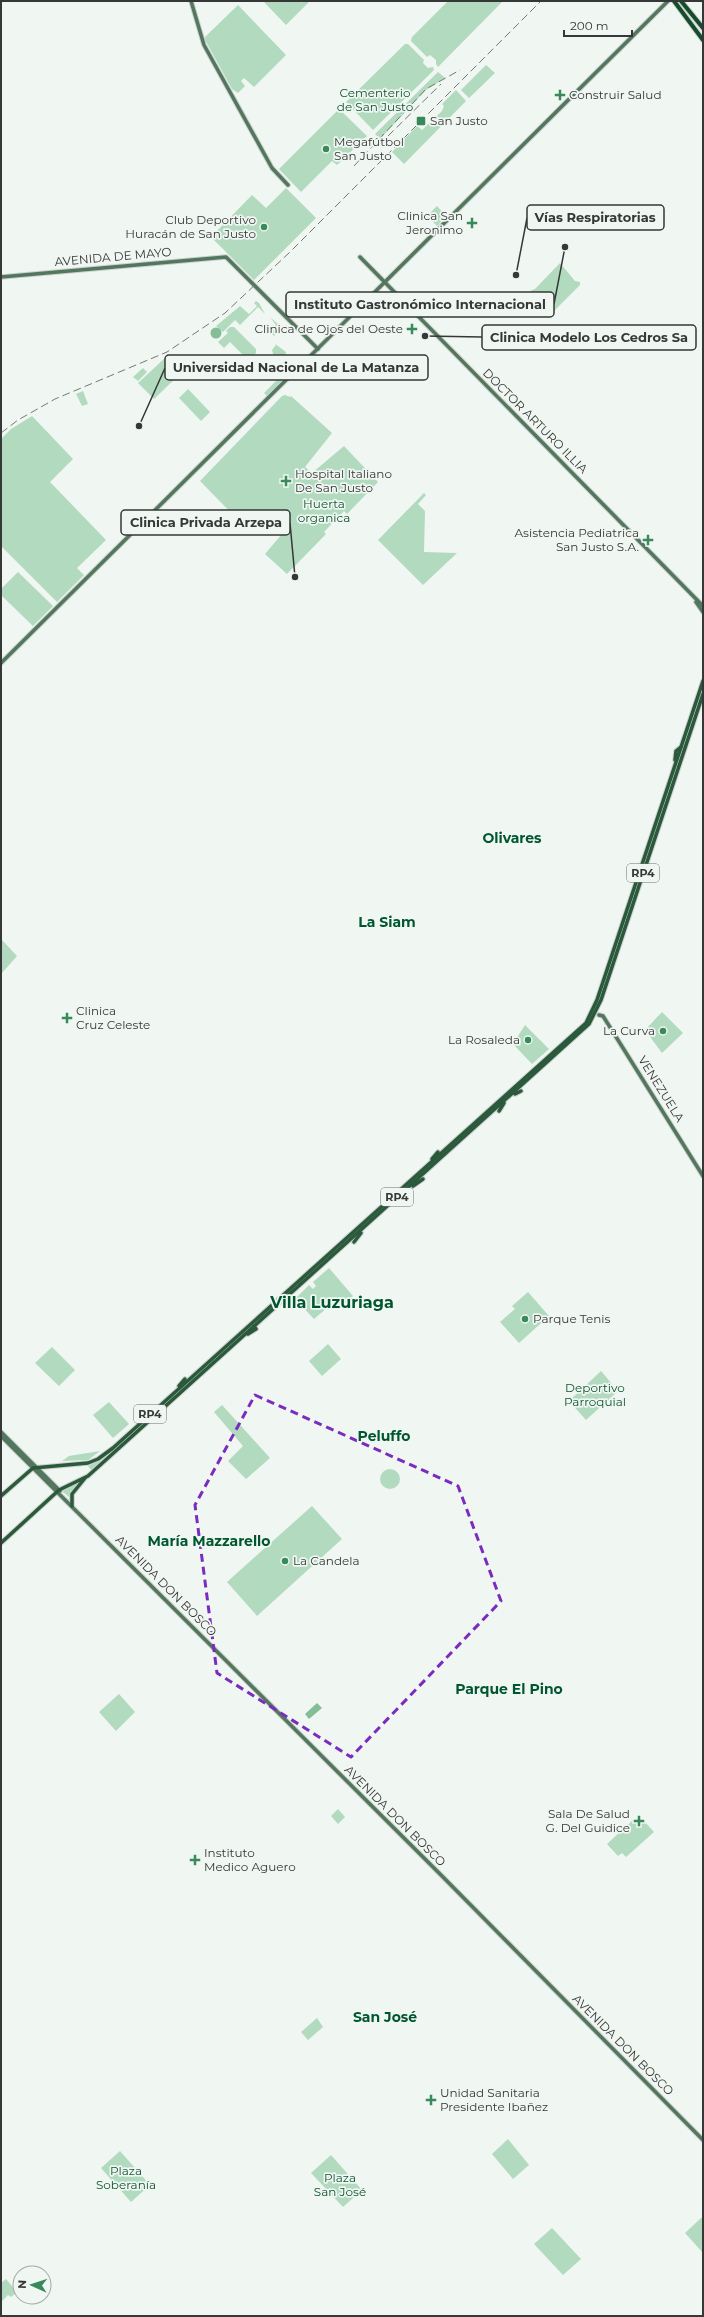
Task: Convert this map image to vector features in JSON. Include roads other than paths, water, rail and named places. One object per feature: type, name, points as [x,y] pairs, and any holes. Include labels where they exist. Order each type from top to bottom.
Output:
[{"type":"highway","points":[[674,1],[703,40]]},
{"type":"highway","points":[[681,1],[703,28]]},
{"type":"main road","points":[[190,1],[204,45],[273,170],[288,185]]},
{"type":"main road","points":[[1,663],[668,1]]},
{"type":"main road","name":"AVENIDA DE MAYO","points":[[1,277],[226,257],[318,349]]},
{"type":"main road","name":"DOCTOR ARTURO ILLIA","points":[[360,257],[384,284],[694,599],[703,606]]},
{"type":"main road","name":"DOCTOR ARTURO ILLIA","points":[[694,599],[703,612]]},
{"type":"main road","name":"RP4","points":[[1,1543],[58,1491],[88,1476],[220,1354],[581,1028],[590,1018],[703,681]]},
{"type":"main road","name":"RP4","points":[[220,1354],[255,1328],[405,1190],[577,1036],[592,1019],[645,868],[703,694]]},
{"type":"main road","points":[[696,713],[703,701]]},
{"type":"main road","points":[[656,842],[663,812]]},
{"type":"main road","name":"VENEZUELA","points":[[599,1015],[603,1016],[652,1092],[703,1176]]},
{"type":"main road","points":[[499,1110],[508,1098],[522,1091]]},
{"type":"main road","points":[[423,1170],[438,1152]]},
{"type":"main road","points":[[405,1190],[423,1179]]},
{"type":"main road","points":[[354,1242],[372,1220]]},
{"type":"main road","points":[[174,1398],[185,1379]]},
{"type":"main road","name":"RP4","points":[[35,1468],[95,1461],[174,1398]]},
{"type":"main road","name":"AVENIDA DON BOSCO","points":[[1,1432],[72,1506],[703,2140]]},
{"type":"main road","name":"AVENIDA DON BOSCO","points":[[1,1436],[35,1468]]},
{"type":"main road","points":[[1,1496],[35,1468]]},
{"type":"main road","points":[[72,1506],[72,1494],[88,1476]]},
{"type":"railway","points":[[1,433],[18,420],[55,399],[167,352],[225,313],[290,252],[541,1]]},
{"type":"railway","points":[[354,166],[426,89],[460,70]]},
{"type":"railway","points":[[388,136],[441,84]]},
{"type":"place","name":"Construir Salud","points":[[560,95]]},
{"type":"place","name":"San Justo","points":[[421,121]]},
{"type":"place","name":"Megafútbol San Justo","points":[[326,149]]},
{"type":"place","name":"Clinica San Jeronimo","points":[[472,223]]},
{"type":"place","name":"Club Deportivo Huracán de San Justo","points":[[264,227]]},
{"type":"place","name":"Instituto Gastronómico Internacional","points":[[565,247]]},
{"type":"place","name":"Vías Respiratorias","points":[[516,275]]},
{"type":"place","name":"Clinica de Ojos del Oeste","points":[[412,329]]},
{"type":"place","name":"Clinica Modelo Los Cedros Sa","points":[[425,336]]},
{"type":"place","name":"Universidad Nacional de La Matanza","points":[[139,426]]},
{"type":"place","name":"Hospital Italiano De San Justo","points":[[286,481]]},
{"type":"place","name":"Asistencia Pediatrica San Justo S.A.","points":[[648,540]]},
{"type":"place","name":"Clinica Privada Arzepa","points":[[295,577]]},
{"type":"place","name":"Clinica Cruz Celeste","points":[[67,1018]]},
{"type":"place","name":"La Curva","points":[[663,1031]]},
{"type":"place","name":"La Rosaleda","points":[[528,1040]]},
{"type":"place","name":"Parque Tenis","points":[[525,1319]]},
{"type":"place","name":"La Candela","points":[[285,1561]]},
{"type":"place","name":"Sala De Salud G. Del Guidice","points":[[639,1821]]},
{"type":"place","name":"Instituto Medico Aguero","points":[[195,1860]]},
{"type":"place","name":"Unidad Sanitaria Presidente Ibañez","points":[[431,2100]]},
{"type":"district","name":"Olivares","points":[[512,838]]},
{"type":"district","name":"La Siam","points":[[387,922]]},
{"type":"district","name":"Villa Luzuriaga","points":[[332,1302]]},
{"type":"district","name":"Peluffo","points":[[384,1436]]},
{"type":"district","name":"María Mazzarello","points":[[209,1541]]},
{"type":"district","name":"Parque El Pino","points":[[509,1689]]},
{"type":"district","name":"San José","points":[[385,2017]]},
{"type":"park label","name":"Cementerio de San Justo","points":[[375,100]]},
{"type":"park label","name":"Huerta organica","points":[[324,511]]},
{"type":"park label","name":"Deportivo Parroquial","points":[[595,1395]]},
{"type":"park label","name":"Plaza Soberanía","points":[[126,2178]]},
{"type":"park label","name":"Plaza San José","points":[[340,2185]]}]
